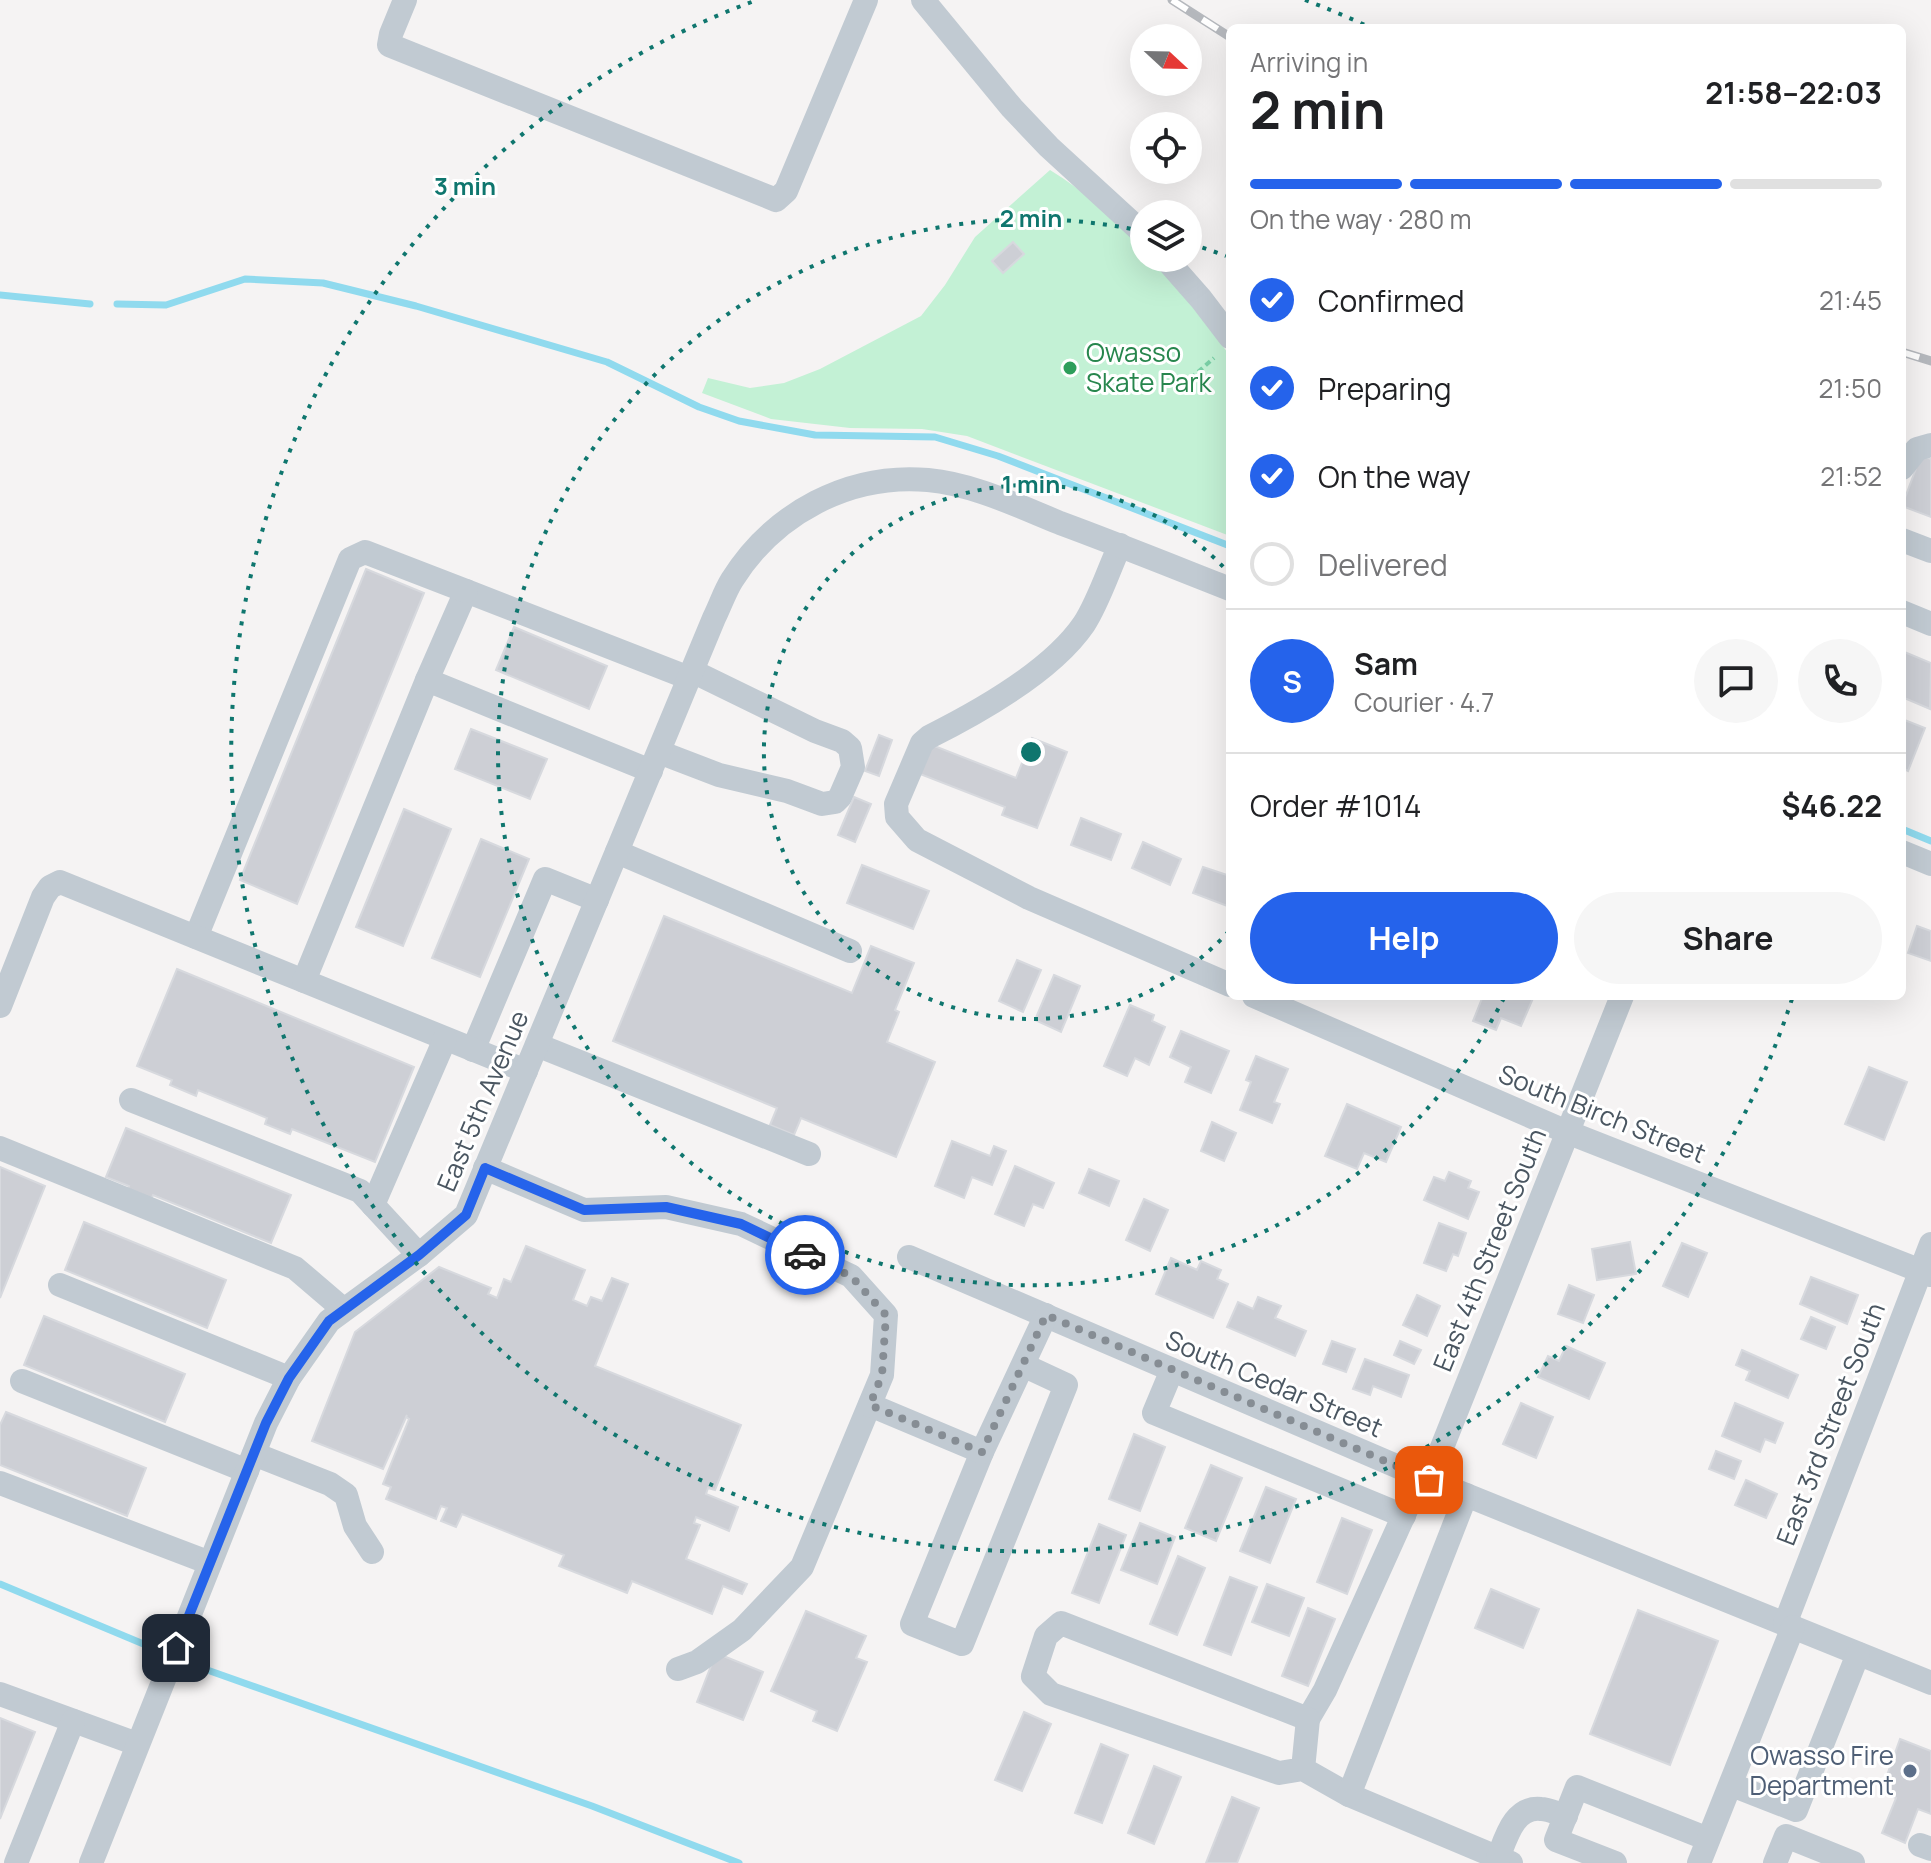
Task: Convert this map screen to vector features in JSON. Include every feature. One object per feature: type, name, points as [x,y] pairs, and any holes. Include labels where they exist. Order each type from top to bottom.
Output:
[{"type":"street","points":[[405,0],[389,45],[776,200],[786,191],[866,0]]},
{"type":"street","points":[[923,0],[1012,108],[1049,147],[1130,221]]},
{"type":"street","points":[[1177,272],[1226,332]]},
{"type":"street","points":[[1906,463],[1917,449],[1931,445]]},
{"type":"street","name":"East 5th Avenue","points":[[91,1863],[250,1463],[289,1378],[329,1321],[419,1255],[466,1215],[732,579],[761,545],[788,519],[818,500],[848,487],[928,480],[962,487],[1226,587]]},
{"type":"street","points":[[1906,542],[1931,551]]},
{"type":"street","points":[[1120,545],[1084,624],[1053,659],[984,707],[922,743],[896,804],[897,817],[917,840],[1029,898],[1226,983]]},
{"type":"street","points":[[196,937],[350,559],[365,552],[691,674],[842,741],[850,748],[853,767],[840,797],[835,802],[822,804],[787,791],[655,762],[427,680]]},
{"type":"street","points":[[304,981],[466,591]]},
{"type":"street","points":[[1906,614],[1931,624]]},
{"type":"street","points":[[617,852],[850,951]]},
{"type":"street","points":[[1906,854],[1931,864]]},
{"type":"street","points":[[473,1050],[545,879],[597,900]]},
{"type":"street","points":[[0,1006],[43,897],[50,887],[60,882],[526,1071]]},
{"type":"street","name":"South Birch Street","points":[[1263,1000],[1567,1132],[1925,1273]]},
{"type":"street","name":"East 4th Street South","points":[[1308,1719],[1325,1690],[1404,1516],[1425,1479],[1620,1000]]},
{"type":"street","points":[[373,1205],[445,1039]]},
{"type":"street","points":[[537,1045],[809,1154]]},
{"type":"street","points":[[131,1100],[360,1191],[419,1255]]},
{"type":"street","points":[[0,1148],[295,1268],[343,1309]]},
{"type":"street","points":[[485,1168],[584,1210],[666,1207],[741,1224],[851,1276],[886,1315],[882,1375],[802,1567],[742,1630],[697,1662],[678,1669]]},
{"type":"street","name":"East 3rd Street South","points":[[1699,1863],[1732,1785],[1789,1625],[1925,1273],[1931,1244]]},
{"type":"street","name":"South Cedar Street","points":[[909,1257],[1425,1479],[1931,1683]]},
{"type":"street","points":[[60,1285],[289,1378]]},
{"type":"street","points":[[1023,1365],[1066,1385],[962,1644],[912,1624],[982,1452],[1046,1315]]},
{"type":"street","points":[[1172,1370],[1154,1413],[1404,1516]]},
{"type":"street","points":[[22,1381],[250,1463],[330,1484],[346,1495],[355,1526],[372,1552]]},
{"type":"street","points":[[870,1405],[982,1452]]},
{"type":"street","points":[[0,1483],[210,1563]]},
{"type":"street","points":[[1349,1795],[1466,1495]]},
{"type":"street","points":[[1303,1769],[1308,1719],[1061,1623],[1046,1636],[1033,1676],[1051,1694],[1279,1773],[1303,1769],[1349,1795],[1504,1860],[1512,1824],[1527,1811],[1540,1808],[1566,1816]]},
{"type":"street","points":[[1732,1785],[1796,1810],[1858,1654]]},
{"type":"street","points":[[0,1694],[137,1744]]},
{"type":"street","points":[[16,1863],[73,1721]]},
{"type":"street","points":[[1615,1863],[1556,1840],[1577,1787],[1708,1839]]},
{"type":"street","points":[[1775,1863],[1786,1836],[1853,1863]]},
{"type":"path","points":[[1183,385],[1214,358]]},
{"type":"green space","name":"Owasso Skate Park","points":[[1050,170],[1111,217],[1130,236],[1130,272],[1164,272],[1188,298],[1226,350],[1226,534],[967,436],[922,429],[850,428],[771,419],[702,393],[708,378],[750,388],[784,383],[820,369],[921,316],[975,237]]},
{"type":"building","points":[[1013,242],[1024,254],[1003,273],[992,261]]},
{"type":"building","points":[[1921,455],[1931,459],[1931,517],[1906,508],[1906,495]]},
{"type":"building","points":[[366,569],[424,593],[297,904],[240,880]]},
{"type":"building","points":[[514,627],[607,666],[589,709],[496,670]]},
{"type":"building","points":[[1906,653],[1931,663],[1930,709],[1906,699]]},
{"type":"building","points":[[1906,721],[1925,728],[1906,770]]},
{"type":"building","points":[[471,729],[547,759],[530,799],[455,769]]},
{"type":"building","points":[[879,735],[892,740],[879,776],[865,771]]},
{"type":"building","points":[[1032,738],[1067,752],[1037,828],[1002,815],[1005,807],[920,774],[932,745],[1016,778]]},
{"type":"building","points":[[854,797],[871,804],[855,842],[838,835]]},
{"type":"building","points":[[404,809],[451,829],[403,946],[356,927]]},
{"type":"building","points":[[1081,818],[1121,834],[1111,860],[1071,845]]},
{"type":"building","points":[[481,839],[529,859],[480,977],[432,958]]},
{"type":"building","points":[[1143,842],[1181,859],[1170,885],[1132,868]]},
{"type":"building","points":[[862,865],[929,891],[913,929],[847,903]]},
{"type":"building","points":[[1203,867],[1226,875],[1226,905],[1193,893]]},
{"type":"building","points":[[664,916],[852,993],[871,946],[914,963],[895,1010],[899,1012],[887,1042],[935,1062],[896,1157],[801,1118],[794,1135],[770,1125],[777,1108],[613,1041]]},
{"type":"building","points":[[1917,926],[1931,931],[1931,961],[1908,953]]},
{"type":"building","points":[[1017,960],[1041,970],[1023,1012],[999,1001]]},
{"type":"building","points":[[177,969],[414,1067],[375,1162],[292,1129],[290,1134],[265,1124],[267,1118],[198,1090],[196,1096],[170,1085],[172,1080],[137,1066]]},
{"type":"building","points":[[1054,975],[1080,986],[1061,1032],[1035,1020]]},
{"type":"building","points":[[1481,1000],[1532,1000],[1521,1026],[1501,1018],[1496,1030],[1473,1021]]},
{"type":"building","points":[[1130,1005],[1154,1015],[1152,1021],[1165,1027],[1149,1065],[1135,1058],[1127,1076],[1104,1066]]},
{"type":"building","points":[[1181,1031],[1229,1051],[1211,1093],[1185,1082],[1191,1067],[1170,1057]]},
{"type":"building","points":[[1256,1056],[1288,1069],[1274,1102],[1280,1104],[1272,1123],[1240,1110],[1251,1082],[1246,1080]]},
{"type":"building","points":[[1869,1067],[1907,1082],[1884,1140],[1845,1124]]},
{"type":"building","points":[[1347,1104],[1401,1127],[1386,1162],[1364,1153],[1357,1169],[1325,1156]]},
{"type":"building","points":[[1212,1122],[1236,1133],[1224,1161],[1201,1151]]},
{"type":"building","points":[[126,1128],[291,1195],[271,1243],[153,1195],[151,1200],[127,1191],[129,1186],[106,1177]]},
{"type":"building","points":[[952,1141],[990,1156],[994,1146],[1006,1151],[992,1185],[972,1177],[964,1198],[935,1186]]},
{"type":"building","points":[[1015,1166],[1054,1183],[1043,1208],[1033,1204],[1024,1226],[995,1214]]},
{"type":"building","points":[[0,1167],[45,1186],[0,1298]]},
{"type":"building","points":[[1089,1169],[1119,1181],[1109,1206],[1079,1193]]},
{"type":"building","points":[[1449,1172],[1471,1181],[1468,1188],[1479,1192],[1468,1219],[1424,1200],[1434,1177],[1445,1181]]},
{"type":"building","points":[[1144,1199],[1168,1210],[1150,1251],[1126,1240]]},
{"type":"building","points":[[84,1222],[226,1280],[207,1328],[65,1270]]},
{"type":"building","points":[[1439,1223],[1466,1233],[1458,1256],[1453,1254],[1446,1271],[1424,1263]]},
{"type":"building","points":[[1630,1242],[1636,1274],[1597,1280],[1592,1249]]},
{"type":"building","points":[[1682,1243],[1707,1253],[1688,1297],[1663,1286]]},
{"type":"building","points":[[526,1246],[585,1270],[573,1300],[587,1306],[591,1297],[602,1301],[612,1278],[628,1284],[595,1366],[741,1425],[715,1490],[708,1488],[706,1494],[738,1507],[729,1531],[696,1517],[694,1523],[700,1525],[686,1559],[747,1584],[742,1594],[723,1586],[712,1614],[632,1581],[627,1593],[559,1566],[564,1555],[462,1514],[456,1527],[441,1521],[447,1508],[441,1506],[436,1519],[386,1499],[391,1487],[383,1484],[409,1419],[406,1417],[383,1469],[312,1441],[355,1332],[439,1267],[491,1288],[488,1294],[497,1298],[504,1279],[511,1282]]},
{"type":"building","points":[[1171,1258],[1197,1270],[1201,1261],[1221,1270],[1217,1279],[1228,1284],[1213,1318],[1156,1294]]},
{"type":"building","points":[[1811,1277],[1858,1295],[1847,1324],[1800,1304]]},
{"type":"building","points":[[1569,1285],[1594,1295],[1583,1323],[1558,1314]]},
{"type":"building","points":[[1417,1295],[1440,1306],[1427,1336],[1403,1325]]},
{"type":"building","points":[[1258,1297],[1281,1306],[1275,1318],[1306,1331],[1295,1356],[1227,1327],[1238,1302],[1253,1309]]},
{"type":"building","points":[[44,1316],[185,1374],[165,1422],[24,1365]]},
{"type":"building","points":[[1811,1317],[1835,1327],[1826,1349],[1801,1339]]},
{"type":"building","points":[[1332,1341],[1355,1349],[1346,1372],[1323,1364]]},
{"type":"building","points":[[1400,1341],[1421,1350],[1414,1364],[1394,1355]]},
{"type":"building","points":[[1566,1346],[1605,1363],[1589,1399],[1538,1377],[1548,1356],[1559,1361]]},
{"type":"building","points":[[1742,1350],[1798,1375],[1788,1398],[1746,1380],[1750,1371],[1736,1365]]},
{"type":"building","points":[[1365,1359],[1409,1375],[1401,1397],[1373,1386],[1370,1395],[1353,1389]]},
{"type":"building","points":[[1521,1403],[1553,1417],[1536,1458],[1503,1444]]},
{"type":"building","points":[[1735,1403],[1783,1423],[1775,1443],[1765,1439],[1760,1452],[1722,1436]]},
{"type":"building","points":[[6,1412],[146,1468],[127,1516],[0,1465],[0,1425]]},
{"type":"building","points":[[1134,1434],[1165,1447],[1140,1511],[1109,1499]]},
{"type":"building","points":[[1716,1451],[1741,1461],[1734,1479],[1709,1469]]},
{"type":"building","points":[[1211,1465],[1242,1478],[1216,1541],[1185,1528]]},
{"type":"building","points":[[1746,1480],[1777,1494],[1766,1518],[1735,1505]]},
{"type":"building","points":[[1266,1487],[1296,1499],[1270,1563],[1240,1551]]},
{"type":"building","points":[[1342,1518],[1372,1530],[1347,1594],[1317,1582]]},
{"type":"building","points":[[1140,1523],[1175,1537],[1157,1584],[1121,1570]]},
{"type":"building","points":[[1099,1524],[1126,1535],[1099,1603],[1072,1593]]},
{"type":"building","points":[[1178,1556],[1205,1568],[1177,1635],[1150,1624]]},
{"type":"building","points":[[1230,1577],[1257,1587],[1231,1655],[1204,1645]]},
{"type":"building","points":[[1267,1584],[1304,1598],[1289,1636],[1252,1622]]},
{"type":"building","points":[[1491,1589],[1539,1609],[1523,1648],[1475,1628]]},
{"type":"building","points":[[1308,1608],[1335,1619],[1308,1686],[1282,1676]]},
{"type":"building","points":[[1638,1610],[1718,1641],[1670,1765],[1590,1734]]},
{"type":"building","points":[[806,1611],[866,1636],[856,1658],[867,1662],[837,1731],[813,1721],[817,1711],[771,1691]]},
{"type":"building","points":[[716,1653],[763,1672],[743,1720],[697,1702]]},
{"type":"building","points":[[1024,1712],[1051,1724],[1022,1791],[995,1780]]},
{"type":"building","points":[[0,1718],[35,1732],[0,1819]]},
{"type":"building","name":"Owasso Fire Department","points":[[1900,1739],[1931,1751],[1931,1814],[1918,1809],[1905,1843],[1882,1833],[1896,1798],[1881,1792]]},
{"type":"building","points":[[1101,1744],[1128,1755],[1102,1823],[1075,1813]]},
{"type":"building","points":[[1154,1766],[1181,1777],[1154,1844],[1128,1833]]},
{"type":"building","points":[[1232,1797],[1259,1808],[1237,1863],[1206,1863]]},
{"type":"waterway","points":[[117,304],[166,305],[245,279],[323,283],[416,306],[607,362],[699,407],[739,421],[815,435],[935,437],[998,456],[1226,544]]},
{"type":"waterway","points":[[0,295],[90,304]]},
{"type":"waterway","points":[[1906,831],[1931,841]]},
{"type":"waterway","points":[[0,1584],[196,1666],[592,1806],[739,1863]]},
{"type":"railway","points":[[1172,0],[1226,34]]},
{"type":"railway","points":[[1906,353],[1931,361]]},
{"type":"way so far","points":[[805,1255],[851,1276],[886,1315],[882,1375],[870,1405],[982,1452],[1046,1315],[1429,1480]]},
{"type":"place","name":"Owasso Skate Park","points":[[1070,368]]},
{"type":"place","name":"Owasso Fire Department","points":[[1910,1771]]},
{"type":"route","points":[[176,1648],[266,1423],[289,1378],[329,1321],[419,1255],[466,1215],[485,1168],[584,1210],[666,1207],[741,1224],[805,1255]]}]
